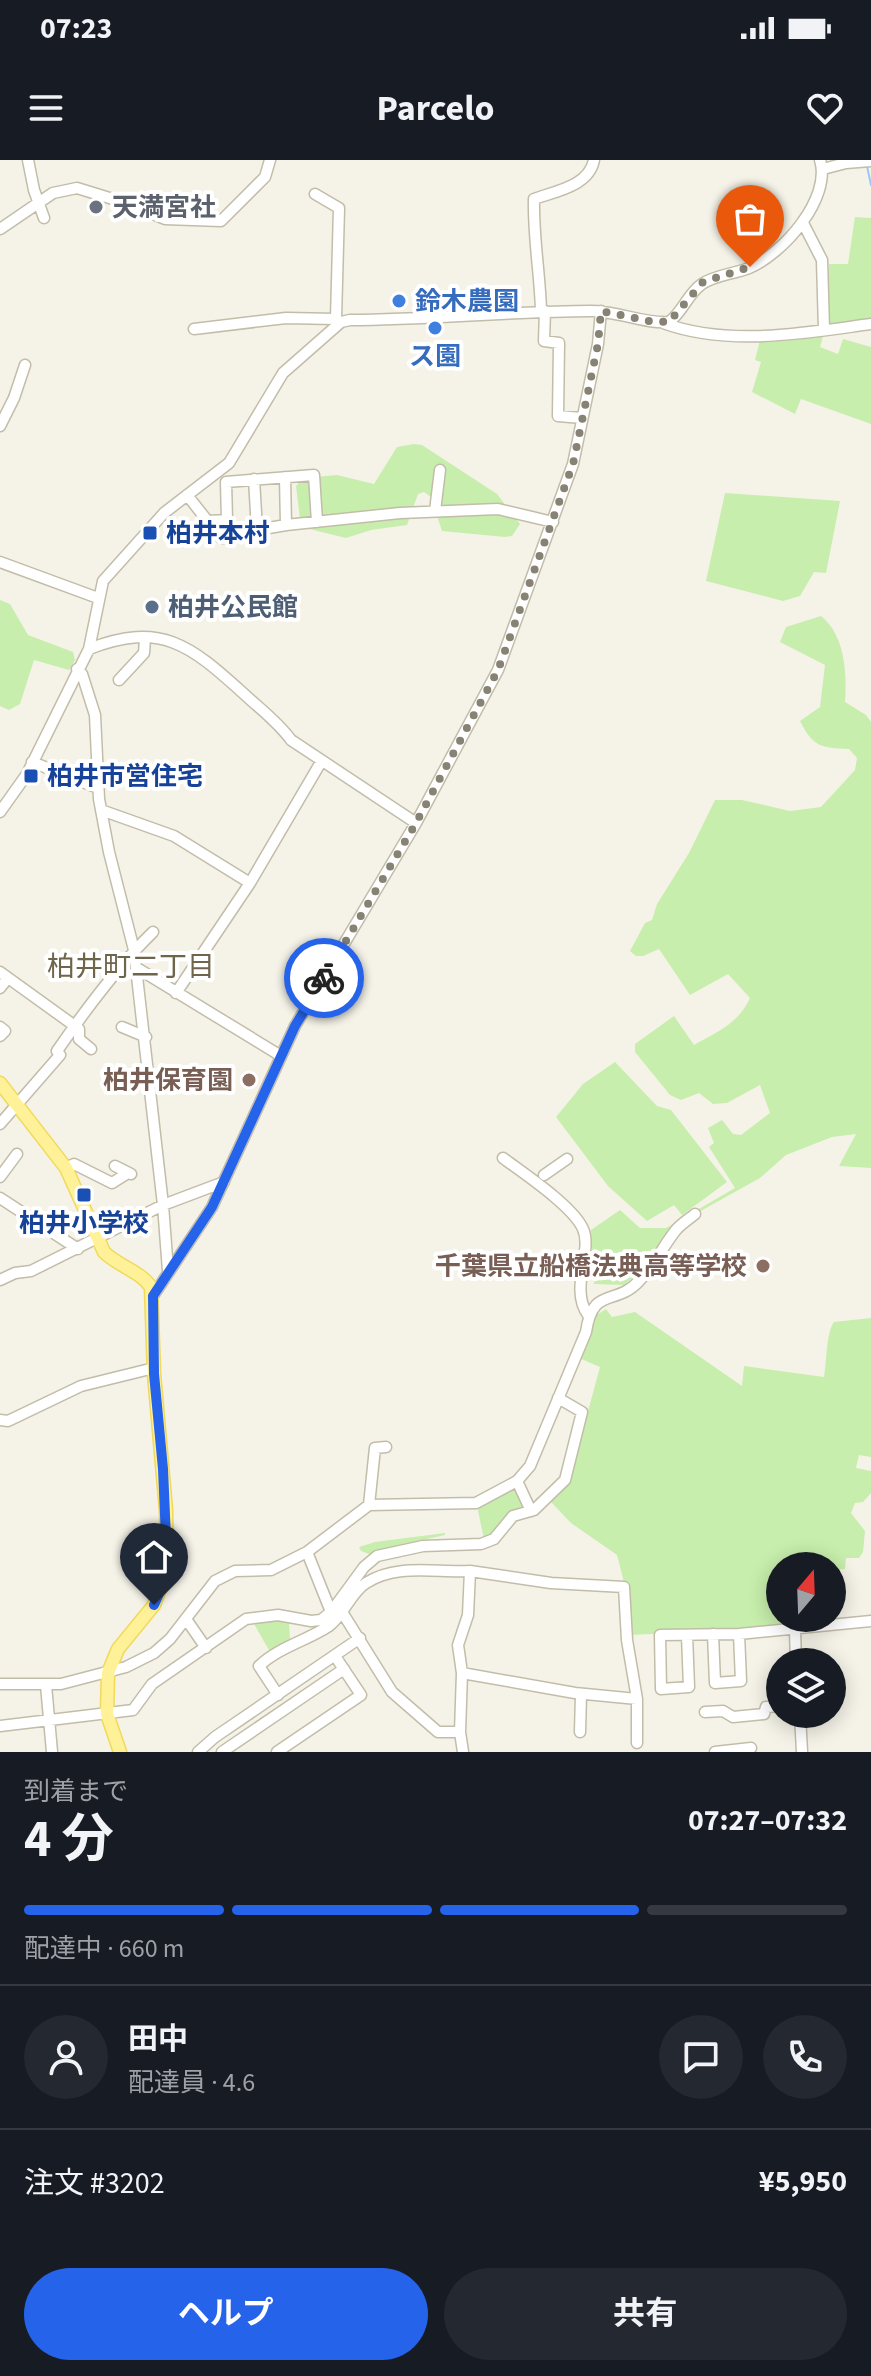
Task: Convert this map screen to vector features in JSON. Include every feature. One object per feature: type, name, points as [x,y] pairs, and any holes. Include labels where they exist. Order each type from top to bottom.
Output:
[{"type":"main road","points":[[0,1083],[66,1168],[97,1240],[112,1260],[145,1278],[153,1296],[154,1368],[165,1496],[167,1570],[154,1605],[118,1649],[108,1673],[107,1714],[120,1752]]},
{"type":"street","points":[[28,160],[44,218]]},
{"type":"street","points":[[0,229],[53,193],[77,188],[165,219],[221,221],[265,177],[270,160]]},
{"type":"street","points":[[582,418],[558,416],[559,343],[544,341],[540,268],[533,227],[534,199],[572,186],[588,175],[594,160]]},
{"type":"street","points":[[661,323],[674,318],[703,282],[750,267],[768,257],[803,223],[811,209],[822,165],[871,161]]},
{"type":"street","points":[[0,812],[18,788],[89,649],[98,598],[107,575],[164,513],[229,463],[283,373],[338,321],[339,208],[315,194]]},
{"type":"street","points":[[803,223],[822,260],[824,330]]},
{"type":"street","points":[[194,329],[286,318],[338,321],[543,311],[601,311],[701,332],[763,337],[871,324]]},
{"type":"street","points":[[153,1296],[200,1226],[224,1182],[295,1026],[416,823],[498,670],[573,464],[598,344],[601,311]]},
{"type":"street","points":[[0,426],[25,365]]},
{"type":"street","points":[[435,511],[440,470]]},
{"type":"street","points":[[208,521],[227,520],[226,482],[314,475],[317,522]]},
{"type":"street","points":[[285,477],[286,525]]},
{"type":"street","points":[[254,479],[257,530]]},
{"type":"street","points":[[187,495],[221,538],[286,525],[435,511],[498,509],[553,522]]},
{"type":"street","points":[[0,562],[98,598]]},
{"type":"street","points":[[89,649],[115,638],[170,641],[189,648],[278,722],[291,740],[416,823]]},
{"type":"street","points":[[119,680],[144,653],[145,639]]},
{"type":"street","points":[[77,669],[82,674],[95,715],[101,810],[137,968],[168,1271]]},
{"type":"street","points":[[32,762],[98,788]]},
{"type":"street","points":[[176,993],[250,883],[321,762]]},
{"type":"street","points":[[101,810],[174,836],[250,883]]},
{"type":"street","points":[[0,1124],[60,1055],[57,1051],[74,1026],[134,950],[153,932]]},
{"type":"street","points":[[137,968],[281,1056]]},
{"type":"street","points":[[0,988],[4,975],[79,1029],[79,1039],[91,1049]]},
{"type":"street","points":[[0,1027],[5,1031],[0,1036]]},
{"type":"street","points":[[122,1027],[146,1037]]},
{"type":"street","points":[[0,1177],[17,1154]]},
{"type":"street","points":[[503,1158],[549,1193],[585,1233],[582,1306],[588,1315]]},
{"type":"street","points":[[544,1175],[567,1159]]},
{"type":"street","points":[[66,1168],[74,1164],[112,1183],[130,1174],[115,1166]]},
{"type":"street","points":[[0,1280],[15,1273],[31,1271],[163,1205],[224,1182]]},
{"type":"street","points":[[0,1198],[78,1249]]},
{"type":"street","points":[[0,1684],[46,1685],[75,1681],[108,1673],[154,1653],[170,1639],[215,1581],[235,1571],[271,1570],[307,1552],[369,1505],[476,1503],[517,1481],[530,1466],[586,1332],[591,1309],[610,1294],[622,1295],[639,1282],[676,1231],[695,1214]]},
{"type":"street","points":[[0,1420],[8,1421],[81,1386],[154,1368]]},
{"type":"street","points":[[278,1695],[259,1666],[270,1655],[331,1625],[364,1567],[377,1556],[423,1546],[481,1544],[494,1539],[513,1516],[531,1511],[565,1480],[582,1412],[558,1398]]},
{"type":"street","points":[[369,1505],[375,1448],[386,1447]]},
{"type":"street","points":[[517,1481],[531,1511]]},
{"type":"street","points":[[307,1552],[336,1612],[360,1638],[392,1692],[438,1732],[460,1732]]},
{"type":"street","points":[[0,1726],[133,1710],[152,1684],[246,1619],[278,1615],[321,1620],[336,1612],[365,1583],[409,1569],[470,1571],[551,1583],[624,1587],[627,1640],[637,1699],[637,1743]]},
{"type":"street","points":[[463,1752],[460,1732],[462,1673],[458,1645],[468,1615],[470,1571]]},
{"type":"street","points":[[295,1618],[300,1640]]},
{"type":"street","points":[[186,1619],[206,1648]]},
{"type":"street","points":[[846,1624],[871,1621]]},
{"type":"street","points":[[687,1635],[689,1687],[661,1689],[660,1635],[767,1632]]},
{"type":"street","points":[[713,1634],[715,1683],[741,1681],[739,1634]]},
{"type":"street","points":[[198,1752],[215,1737],[360,1638]]},
{"type":"street","points":[[277,1752],[361,1695],[335,1656]]},
{"type":"street","points":[[222,1752],[344,1669]]},
{"type":"street","points":[[462,1673],[581,1694],[637,1699]]},
{"type":"street","points":[[46,1685],[52,1752]]},
{"type":"street","points":[[580,1732],[581,1694]]},
{"type":"street","points":[[705,1712],[723,1711],[733,1717],[764,1714],[766,1707]]},
{"type":"street","points":[[801,1728],[802,1752]]},
{"type":"street","points":[[715,1752],[751,1748]]},
{"type":"green space","points":[[855,217],[871,218],[871,319],[830,325],[827,304],[829,264],[848,264]]},
{"type":"green space","points":[[824,333],[820,347],[838,354],[843,339],[871,347],[871,424],[801,399],[795,414],[752,392],[761,362],[755,360],[760,340]]},
{"type":"green space","points":[[422,445],[497,494],[520,524],[512,536],[442,531],[431,497],[424,492],[418,494],[407,525],[371,530],[346,538],[301,527],[296,486],[303,478],[337,475],[374,484],[397,447]]},
{"type":"green space","points":[[725,493],[840,501],[826,573],[814,572],[800,596],[783,601],[706,581]]},
{"type":"green space","points":[[0,600],[10,604],[28,635],[73,652],[75,660],[69,670],[34,660],[20,704],[9,710],[0,706]]},
{"type":"green space","points":[[821,616],[840,644],[845,667],[845,702],[866,715],[871,722],[871,1168],[839,1166],[856,1134],[832,1137],[786,1155],[760,1178],[679,1223],[640,1271],[624,1285],[594,1284],[591,1230],[620,1210],[640,1228],[666,1228],[735,1188],[709,1147],[714,1143],[708,1128],[722,1120],[733,1134],[741,1135],[770,1113],[760,1085],[727,1103],[713,1104],[699,1093],[681,1100],[670,1095],[635,1052],[635,1044],[674,1016],[694,1045],[734,1020],[750,998],[728,974],[690,995],[659,949],[643,956],[636,956],[630,951],[645,923],[652,920],[657,904],[689,853],[715,800],[742,800],[790,811],[821,807],[855,770],[857,758],[849,749],[819,744],[809,736],[800,721],[820,707],[825,665],[780,642],[786,627]]},
{"type":"green space","points":[[615,1062],[657,1106],[671,1110],[727,1182],[682,1215],[674,1205],[647,1221],[608,1186],[556,1117],[583,1084]]},
{"type":"green space","points":[[606,1309],[612,1317],[635,1312],[742,1386],[744,1366],[824,1377],[828,1340],[834,1322],[871,1318],[871,1457],[859,1455],[856,1468],[871,1471],[871,1493],[863,1502],[855,1503],[851,1513],[865,1531],[863,1552],[859,1558],[846,1558],[846,1552],[766,1552],[766,1629],[629,1635],[625,1586],[617,1555],[571,1523],[550,1501],[569,1481],[600,1367],[579,1358],[592,1318]]},
{"type":"green space","points":[[514,1487],[525,1508],[484,1539],[477,1506]]},
{"type":"green space","points":[[445,1533],[382,1549],[372,1555],[359,1547],[375,1542]]},
{"type":"green space","points":[[253,1622],[289,1622],[290,1639],[270,1652]]},
{"type":"waterway","points":[[867,166],[871,185]]},
{"type":"way so far","points":[[324,978],[416,823],[498,670],[573,464],[598,344],[601,311],[669,322],[703,282],[750,267]]},
{"type":"place","name":"天満宮社","points":[[96,207]]},
{"type":"place","name":"鈴木農園","points":[[399,301]]},
{"type":"place","name":"ス園","points":[[435,328]]},
{"type":"place","name":"柏井本村","points":[[150,533]]},
{"type":"place","name":"柏井公民館","points":[[152,607]]},
{"type":"place","name":"柏井市営住宅","points":[[31,776]]},
{"type":"place","name":"柏井保育園","points":[[249,1080]]},
{"type":"place","name":"柏井小学校","points":[[84,1195]]},
{"type":"place","name":"千葉県立船橋法典高等学校","points":[[763,1266]]},
{"type":"district","name":"柏井町二丁目","points":[[131,967]]},
{"type":"route","points":[[154,1605],[165,1580],[167,1561],[166,1510],[154,1374],[153,1296],[212,1207],[295,1026],[324,978]]}]
